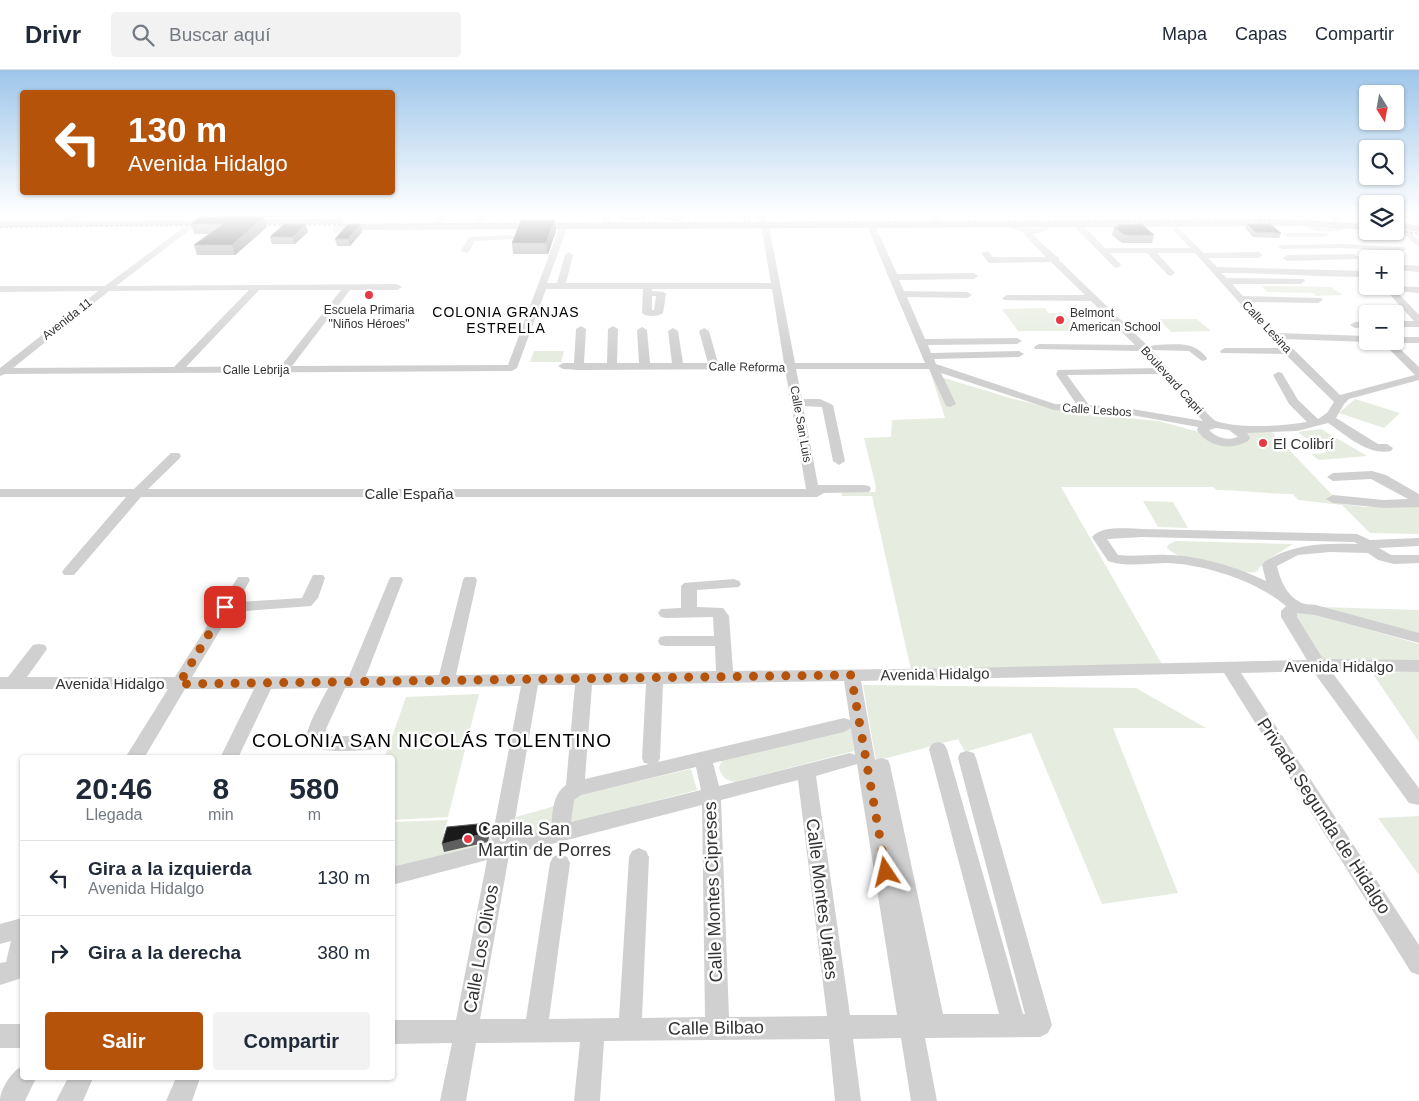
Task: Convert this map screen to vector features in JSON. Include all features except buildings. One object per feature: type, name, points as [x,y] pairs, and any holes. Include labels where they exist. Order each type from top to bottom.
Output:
[{"type":"street","name":"Avenida 11","points":[[1,372],[144,261]]},
{"type":"street","points":[[551,261],[541,286],[648,289],[775,286]]},
{"type":"street","points":[[560,286],[567,261]]},
{"type":"street","name":"Calle San Luis","points":[[770,261],[814,492]]},
{"type":"street","points":[[887,261],[950,404]]},
{"type":"street","name":"Boulevard Capri","points":[[1058,261],[1165,371],[1210,425],[1202,430],[1207,436],[1225,442],[1237,442],[1244,438],[1243,435],[1231,427],[1073,261]]},
{"type":"street","points":[[1113,261],[1117,265]]},
{"type":"street","points":[[1160,261],[1171,273]]},
{"type":"street","name":"Calle Lesina","points":[[1207,261],[1288,350],[1338,400]]},
{"type":"street","points":[[1326,261],[1359,264]]},
{"type":"street","points":[[1215,270],[1270,270],[1313,274],[1359,265]]},
{"type":"street","points":[[1404,268],[1419,269]]},
{"type":"street","points":[[894,277],[974,276]]},
{"type":"street","points":[[1224,281],[1300,282]]},
{"type":"street","points":[[1404,284],[1419,283]]},
{"type":"street","points":[[961,284],[972,304]]},
{"type":"street","points":[[0,289],[397,286]]},
{"type":"street","name":"Calle Lebrija","points":[[1,372],[512,368],[541,286]]},
{"type":"street","points":[[284,370],[348,287]]},
{"type":"street","points":[[177,370],[256,288]]},
{"type":"street","points":[[1404,288],[1419,290]]},
{"type":"street","points":[[901,294],[967,295]]},
{"type":"street","points":[[1397,295],[1417,318]]},
{"type":"street","points":[[1007,298],[1094,298]]},
{"type":"street","points":[[1241,299],[1318,300]]},
{"type":"street","points":[[1404,318],[1417,318]]},
{"type":"street","points":[[1404,322],[1417,318]]},
{"type":"street","points":[[579,366],[582,329]]},
{"type":"street","points":[[612,366],[613,329]]},
{"type":"street","points":[[642,330],[645,366]]},
{"type":"street","points":[[674,331],[678,366]]},
{"type":"street","points":[[704,331],[714,366]]},
{"type":"street","points":[[1277,336],[1359,339]]},
{"type":"street","points":[[1404,340],[1419,340]]},
{"type":"street","points":[[921,342],[1017,341]]},
{"type":"street","points":[[1039,347],[1144,348]]},
{"type":"street","points":[[1155,348],[1190,348],[1195,350],[1202,358]]},
{"type":"street","points":[[1225,351],[1288,350]]},
{"type":"street","points":[[1395,350],[1419,373]]},
{"type":"street","name":"Calle Reforma","points":[[563,366],[791,367],[931,363],[1019,354]]},
{"type":"street","name":"Calle Lesbos","points":[[931,363],[1054,407],[1149,414],[1231,427]]},
{"type":"street","points":[[1086,410],[1061,374],[1062,372],[1165,371]]},
{"type":"street","points":[[1278,375],[1293,402],[1315,423]]},
{"type":"street","points":[[1231,427],[1296,427],[1315,423],[1328,418],[1332,414],[1338,400],[1352,394],[1419,377]]},
{"type":"street","points":[[797,403],[820,402],[827,405],[839,461]]},
{"type":"street","points":[[1328,418],[1374,448],[1387,448]]},
{"type":"street","points":[[69,572],[137,493],[174,456]]},
{"type":"street","points":[[1332,477],[1372,475],[1381,478],[1419,502]]},
{"type":"street","points":[[814,492],[864,489]]},
{"type":"street","name":"Calle España","points":[[0,493],[814,492]]},
{"type":"street","points":[[1333,498],[1384,504],[1419,502]]},
{"type":"street","points":[[1178,560],[1116,559],[1113,558],[1099,537],[1106,534],[1162,534],[1365,543],[1419,542]]},
{"type":"street","points":[[1162,534],[1160,548],[1167,555],[1178,560],[1246,577],[1291,602],[1419,638]]},
{"type":"street","points":[[1246,577],[1298,549],[1365,543],[1382,558],[1388,560],[1419,559]]},
{"type":"street","points":[[1269,565],[1274,582],[1291,602],[1289,617],[1318,665],[1416,798]]},
{"type":"street","points":[[225,607],[306,603],[318,578]]},
{"type":"street","points":[[136,755],[243,580]]},
{"type":"street","points":[[370,742],[326,744],[316,739],[317,730],[348,681],[396,580]]},
{"type":"street","points":[[446,680],[470,580]]},
{"type":"street","points":[[689,612],[689,586],[734,584]]},
{"type":"street","points":[[666,613],[718,612],[721,616],[726,677]]},
{"type":"street","points":[[666,641],[722,641]]},
{"type":"street","points":[[7,683],[39,649]]},
{"type":"street","name":"Avenida Hidalgo","points":[[7,683],[265,683],[851,675],[1318,665],[1419,666]]},
{"type":"street","name":"Privada Segunda de Hidalgo","points":[[1229,668],[1419,965]]},
{"type":"street","points":[[851,675],[923,1026]]},
{"type":"street","points":[[575,789],[584,678]]},
{"type":"street","points":[[651,758],[655,678]]},
{"type":"street","name":"Calle Los Olivos","points":[[453,1101],[498,849],[531,679]]},
{"type":"street","points":[[230,755],[265,683]]},
{"type":"street","points":[[560,832],[565,796],[575,789],[844,725]]},
{"type":"street","points":[[938,749],[1014,1025]]},
{"type":"street","name":"Calle Montes Cipreses","points":[[703,758],[711,794],[718,1028]]},
{"type":"street","name":"Calle Bilbao","points":[[395,1032],[1040,1025],[967,758]]},
{"type":"street","points":[[395,875],[850,760]]},
{"type":"street","points":[[881,765],[923,1026],[924,1101]]},
{"type":"street","name":"Calle Montes Urales","points":[[806,772],[848,1101]]},
{"type":"street","points":[[630,1029],[639,857]]},
{"type":"street","points":[[536,1030],[560,862]]},
{"type":"street","points":[[0,934],[20,929]]},
{"type":"street","points":[[13,970],[20,948]]},
{"type":"street","points":[[587,1101],[593,1030]]},
{"type":"street","points":[[0,1036],[20,1036]]},
{"type":"street","points":[[11,1101],[23,1080]]},
{"type":"street","points":[[69,1101],[79,1080]]},
{"type":"street","points":[[179,1101],[187,1080]]},
{"type":"shaded area","points":[[1262,286],[1331,287],[1343,295],[1316,296],[1314,293],[1267,292]]},
{"type":"shaded area","points":[[1045,308],[1048,313],[1064,313],[1080,331],[1018,331],[1002,309]]},
{"type":"shaded area","points":[[1159,319],[1197,319],[1211,331],[1171,332]]},
{"type":"shaded area","points":[[534,351],[564,351],[561,362],[530,362]]},
{"type":"shaded area","points":[[931,374],[1010,398],[1068,412],[1158,421],[1203,433],[1206,436],[1237,442],[1241,432],[1271,431],[1341,504],[1365,507],[1419,507],[1419,534],[1370,533],[1342,505],[1298,500],[1293,494],[1216,490],[1214,487],[1061,487],[1163,666],[911,670],[872,496],[842,496],[841,492],[875,492],[876,487],[864,438],[891,437],[892,420],[945,418]]},
{"type":"shaded area","points":[[1355,399],[1400,413],[1384,428],[1339,413]]},
{"type":"shaded area","points":[[1321,429],[1367,456],[1319,460],[1311,454],[1326,453],[1298,432]]},
{"type":"shaded area","points":[[1143,501],[1173,502],[1188,528],[1158,527]]},
{"type":"shaded area","points":[[1176,541],[1293,544],[1264,562],[1256,572],[1247,572],[1196,563],[1167,548],[1168,545]]},
{"type":"shaded area","points":[[1320,607],[1419,610],[1419,636]]},
{"type":"shaded area","points":[[1297,611],[1303,611],[1419,644],[1419,662],[1324,664],[1295,615]]},
{"type":"shaded area","points":[[1419,671],[1419,742],[1373,674]]},
{"type":"shaded area","points":[[863,685],[1136,688],[1206,728],[1113,728],[1178,893],[1102,904],[1031,733],[965,752],[958,739],[876,761]]},
{"type":"shaded area","points":[[479,694],[448,817],[395,820],[395,755],[386,755],[406,697]]},
{"type":"shaded area","points":[[852,728],[854,751],[735,782],[726,779],[719,767],[723,759]]},
{"type":"shaded area","points":[[691,769],[697,790],[568,824],[570,797]]},
{"type":"shaded area","points":[[555,806],[552,828],[513,837],[516,817]]},
{"type":"shaded area","points":[[1419,816],[1419,875],[1378,818]]},
{"type":"shaded area","points":[[448,820],[443,833],[497,829],[494,844],[395,869],[395,822]]},
{"type":"place","name":"Escuela Primaria \"Niños Héroes\"","points":[[369,295]]},
{"type":"place","name":"Belmont American School","points":[[1060,320]]},
{"type":"place","name":"El Colibrí","points":[[1263,443]]},
{"type":"place","name":"Capilla San Martin de Porres","points":[[468,839]]},
{"type":"district","name":"COLONIA GRANJAS ESTRELLA","points":[[506,320]]},
{"type":"district","name":"COLONIA SAN NICOLÁS TOLENTINO","points":[[432,740]]},
{"type":"route","points":[[225,607],[179,684],[356,680],[851,675],[886,872]]}]
